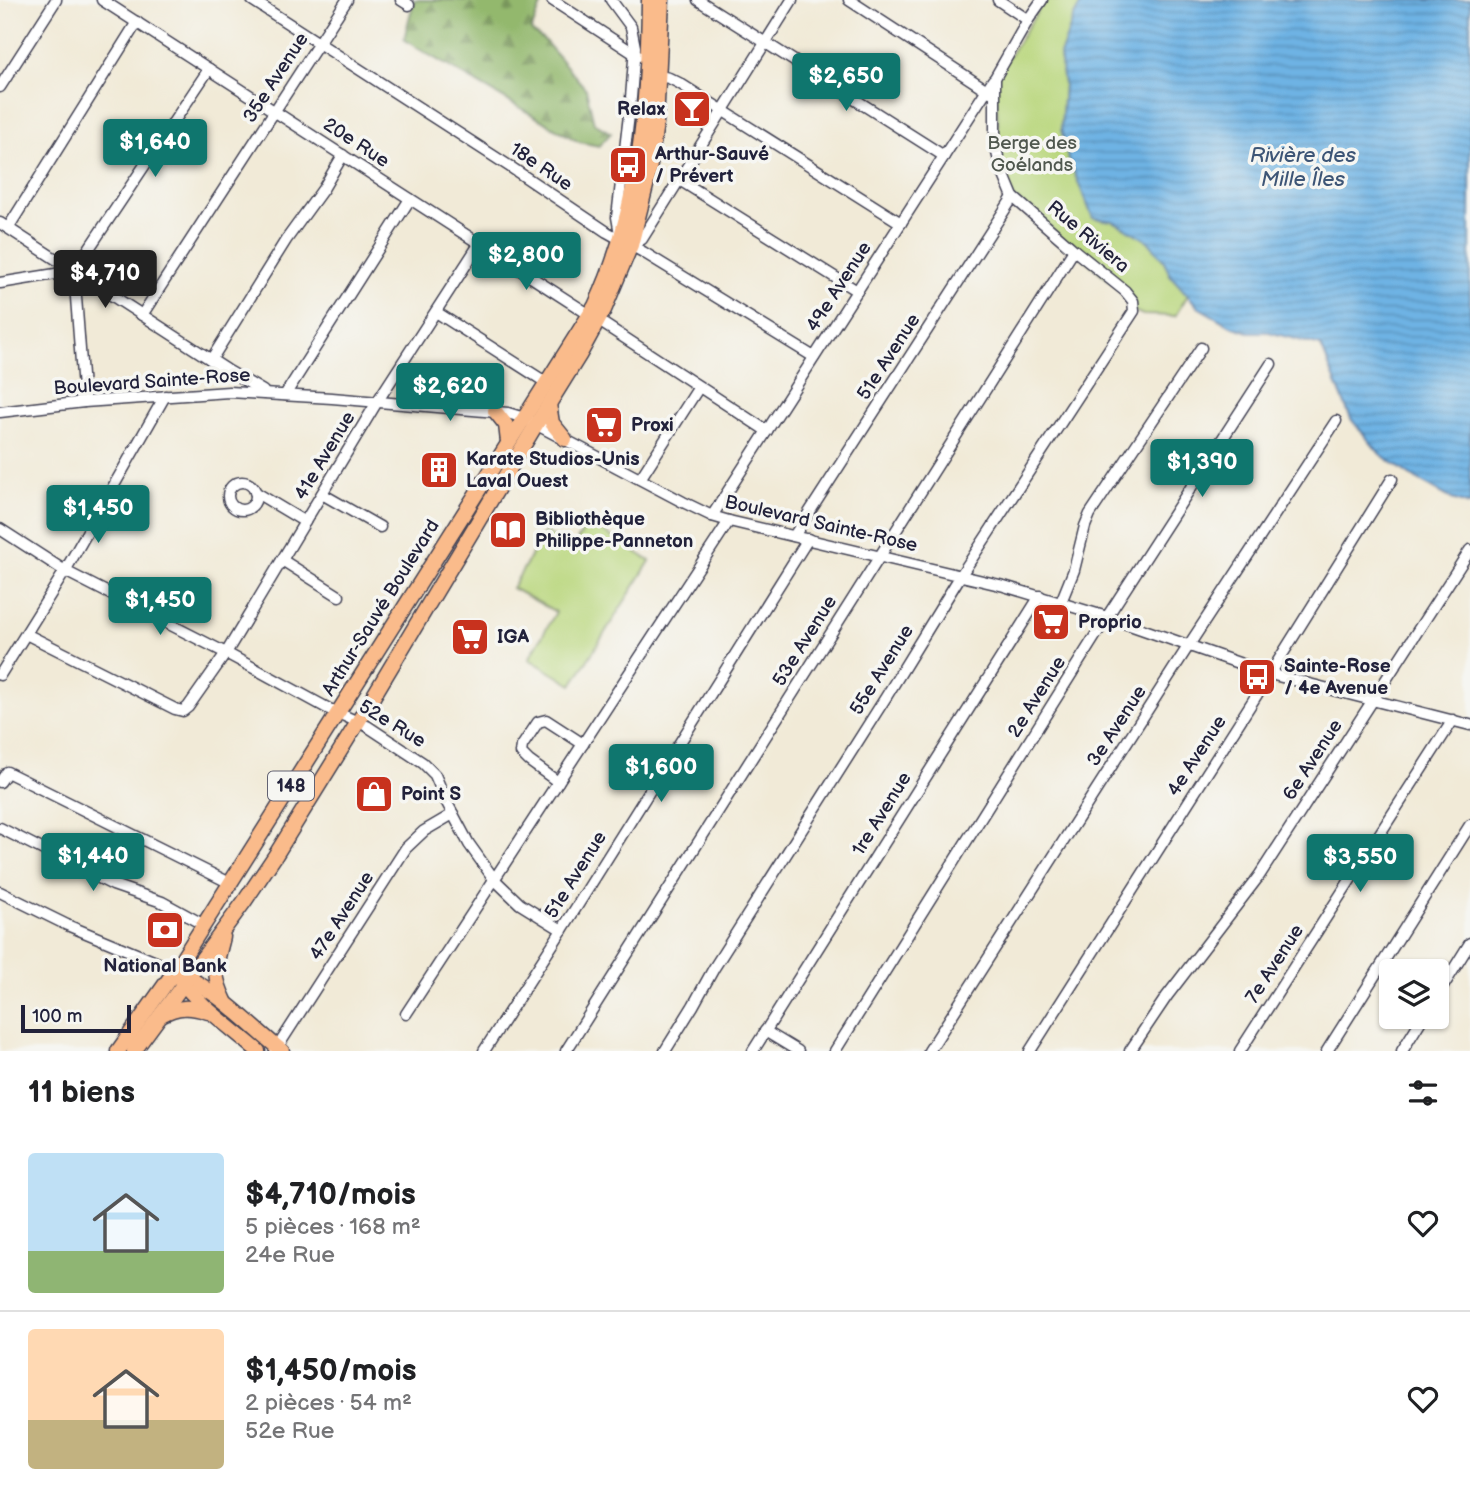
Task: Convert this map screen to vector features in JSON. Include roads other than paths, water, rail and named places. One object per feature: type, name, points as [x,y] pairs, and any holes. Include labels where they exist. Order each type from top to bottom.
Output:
[{"type":"main road","name":"Arthur-Sauvé Boulevard","points":[[626,242],[642,129],[642,57],[649,0]]},
{"type":"main road","name":"Arthur-Sauvé Boulevard","points":[[134,1051],[160,1015],[181,978],[204,925],[508,442],[549,404],[586,344],[618,251],[626,242],[646,189],[659,76],[662,0]]},
{"type":"main road","name":"Arthur-Sauvé Boulevard","points":[[118,1051],[226,926],[275,856],[358,722],[530,421],[547,383],[594,318]]},
{"type":"main road","points":[[549,404],[552,423],[565,439]]},
{"type":"main road","points":[[495,411],[506,425],[508,442]]},
{"type":"main road","points":[[220,1009],[215,971],[226,926]]},
{"type":"main road","points":[[181,978],[202,985],[258,1051]]},
{"type":"main road","points":[[160,1015],[183,1006],[220,1009],[278,1050]]},
{"type":"street","points":[[0,87],[56,0]]},
{"type":"street","name":"20e Rue","points":[[102,0],[767,431]]},
{"type":"street","name":"18e Rue","points":[[252,0],[607,232],[814,357]]},
{"type":"street","name":"35e Avenue","points":[[142,315],[348,0]]},
{"type":"street","points":[[552,0],[642,57]]},
{"type":"street","points":[[611,0],[631,27],[642,57],[617,217],[626,242],[642,239],[792,0]]},
{"type":"street","points":[[698,0],[944,156]]},
{"type":"street","points":[[849,0],[991,93]]},
{"type":"street","points":[[998,0],[1028,20]]},
{"type":"street","name":"Rue Riviera","points":[[1042,0],[995,78],[991,93],[996,149],[1001,169],[1013,197],[1125,291],[1133,301],[1134,311]]},
{"type":"street","points":[[137,22],[4,226],[268,394]]},
{"type":"street","points":[[84,402],[74,271],[209,69]]},
{"type":"street","points":[[659,76],[679,83],[901,223]]},
{"type":"street","name":"49e Avenue","points":[[712,516],[944,156],[991,93]]},
{"type":"street","points":[[211,360],[343,155]]},
{"type":"street","points":[[678,180],[857,291]]},
{"type":"street","name":"51e Avenue","points":[[794,536],[1013,197]]},
{"type":"street","points":[[285,395],[410,199]]},
{"type":"street","name":"41e Avenue","points":[[26,634],[175,709],[183,710],[188,707],[226,653],[377,402],[480,243]]},
{"type":"street","name":"53e Avenue","points":[[566,1051],[1074,250]]},
{"type":"street","points":[[0,283],[74,271]]},
{"type":"street","name":"55e Avenue","points":[[665,1051],[714,968],[961,575],[1134,311]]},
{"type":"street","points":[[436,312],[547,383]]},
{"type":"street","points":[[1061,602],[1090,514],[1201,348]]},
{"type":"street","name":"2e Avenue","points":[[835,1051],[1107,617],[1271,364]]},
{"type":"street","points":[[221,392],[228,380],[227,370]]},
{"type":"street","points":[[640,479],[699,387]]},
{"type":"street","name":"Boulevard Sainte-Rose","points":[[0,412],[84,402],[221,392],[495,411],[530,421],[712,516],[1040,596],[1270,674],[1470,725]]},
{"type":"street","points":[[0,675],[65,571],[165,396]]},
{"type":"street","name":"3e Avenue","points":[[929,1051],[1336,421]]},
{"type":"street","name":"4e Avenue","points":[[1030,1051],[1392,479]]},
{"type":"street","points":[[255,492],[305,522]]},
{"type":"street","points":[[322,494],[380,527]]},
{"type":"street","points":[[406,1014],[729,521]]},
{"type":"street","name":"52e Rue","points":[[0,529],[65,571],[358,722],[430,769],[469,844],[494,879],[520,904],[562,930]]},
{"type":"street","name":"51e Avenue","points":[[484,1051],[808,539]]},
{"type":"street","name":"6e Avenue","points":[[1130,1051],[1167,996],[1259,876],[1470,550]]},
{"type":"street","points":[[282,560],[339,596]]},
{"type":"street","name":"1re Avenue","points":[[752,1051],[1040,596]]},
{"type":"street","points":[[558,782],[528,761],[521,753],[522,746],[538,722],[546,720],[583,744]]},
{"type":"street","name":"7e Avenue","points":[[1240,1051],[1454,720]]},
{"type":"street","points":[[0,782],[7,772],[230,883]]},
{"type":"street","name":"47e Avenue","points":[[278,1050],[406,848],[424,831],[453,814]]},
{"type":"street","points":[[1327,1051],[1470,825]]},
{"type":"street","points":[[0,828],[113,885],[162,902],[204,925]]},
{"type":"street","points":[[0,892],[67,925],[167,967],[181,978]]},
{"type":"street","points":[[1449,977],[1470,943]]},
{"type":"street","points":[[1402,1051],[1416,1029]]},
{"type":"street","points":[[765,1031],[798,1051]]},
{"type":"water","name":"Rivière des Mille Îles","points":[[1083,0],[1470,0],[1470,505],[1452,499],[1411,476],[1380,454],[1351,419],[1321,346],[1269,332],[1249,332],[1231,326],[1198,307],[1170,275],[1164,261],[1148,241],[1113,221],[1093,218],[1068,158],[1061,129],[1064,84],[1060,55],[1074,16]]},
{"type":"place","name":"Relax","points":[[692,109]]},
{"type":"place","name":"Arthur-Sauvé / Prévert","points":[[628,165]]},
{"type":"place","name":"Proxi","points":[[604,425]]},
{"type":"place","name":"Karate Studios-Unis Laval Ouest","points":[[439,470]]},
{"type":"place","name":"Bibliothèque Philippe-Panneton","points":[[508,530]]},
{"type":"place","name":"Proprio","points":[[1051,622]]},
{"type":"place","name":"IGA","points":[[470,637]]},
{"type":"place","name":"Sainte-Rose / 4e Avenue","points":[[1257,677]]},
{"type":"place","name":"Point S","points":[[374,794]]},
{"type":"place","name":"National Bank","points":[[165,930]]},
{"type":"park label","name":"Berge des Goélands","points":[[1032,154]]}]
